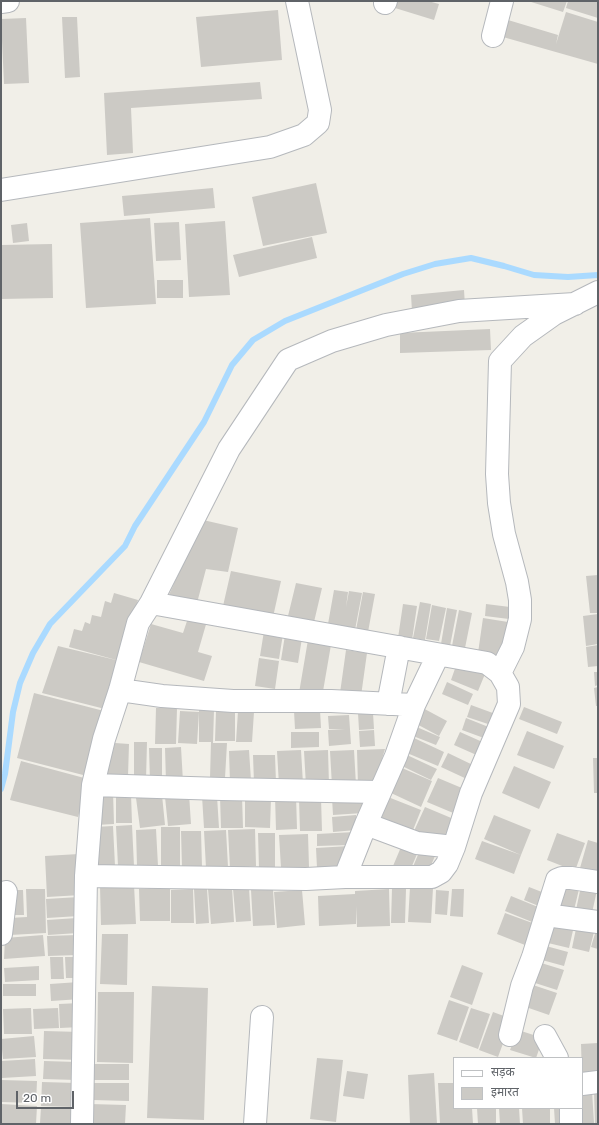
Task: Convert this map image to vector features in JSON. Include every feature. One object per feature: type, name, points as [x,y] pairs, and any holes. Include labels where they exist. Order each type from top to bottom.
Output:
[{"type":"street","points":[[1,2],[8,1]]},
{"type":"street","points":[[1,190],[270,148],[304,135],[318,123],[320,110],[297,1]]},
{"type":"street","points":[[493,36],[502,1]]},
{"type":"street","points":[[500,673],[513,647],[520,619],[520,600],[517,582],[504,534],[499,503],[497,474],[500,361],[523,336],[554,314],[598,292]]},
{"type":"street","points":[[82,1124],[86,876],[93,785],[104,739],[120,690],[138,623],[151,603],[229,449],[288,360],[332,341],[386,325],[459,311],[576,304]]},
{"type":"street","points":[[86,876],[306,879],[432,877],[441,872],[447,864],[471,793],[490,752],[509,704],[508,687],[500,673],[486,663],[151,603]]},
{"type":"street","points":[[388,704],[398,647]]},
{"type":"street","points":[[345,878],[379,792],[396,756],[414,705],[438,655]]},
{"type":"street","points":[[120,690],[162,696],[233,700],[331,701],[414,705]]},
{"type":"street","points":[[93,785],[245,790],[379,792]]},
{"type":"street","points":[[366,824],[417,842],[454,847]]},
{"type":"street","points":[[510,1035],[522,986],[533,957],[557,880],[562,878],[571,878],[598,882]]},
{"type":"street","points":[[1,934],[6,892]]},
{"type":"street","points":[[546,915],[598,922]]},
{"type":"street","points":[[255,1124],[262,1017]]},
{"type":"street","points":[[545,1036],[556,1057]]},
{"type":"street","points":[[583,1084],[598,1082]]},
{"type":"street","points":[[571,1109],[571,1124]]},
{"type":"building","points":[[397,1],[428,1],[439,4],[434,20],[395,8]]},
{"type":"building","points":[[528,1],[567,1],[563,12]]},
{"type":"building","points":[[568,1],[598,1],[598,18],[566,8]]},
{"type":"building","points":[[278,10],[282,60],[201,67],[196,17]]},
{"type":"building","points":[[566,12],[598,22],[598,64],[503,37],[508,20],[558,35],[556,44]]},
{"type":"building","points":[[62,17],[77,17],[80,77],[65,78]]},
{"type":"building","points":[[26,18],[29,83],[4,84],[1,19]]},
{"type":"building","points":[[260,82],[262,99],[131,108],[133,153],[107,155],[104,93]]},
{"type":"building","points":[[316,183],[327,233],[263,246],[252,197]]},
{"type":"building","points":[[213,188],[215,208],[124,216],[122,196]]},
{"type":"building","points":[[150,218],[156,304],[86,308],[80,223]]},
{"type":"building","points":[[225,221],[230,295],[189,297],[185,224]]},
{"type":"building","points":[[179,222],[181,260],[156,261],[154,223]]},
{"type":"building","points":[[27,223],[29,241],[13,243],[11,225]]},
{"type":"building","points":[[312,237],[317,258],[239,277],[233,255]]},
{"type":"building","points":[[52,244],[53,298],[1,299],[1,245]]},
{"type":"building","points":[[157,280],[183,280],[183,298],[157,298]]},
{"type":"building","points":[[464,290],[465,306],[412,311],[411,295]]},
{"type":"building","points":[[490,329],[491,350],[400,353],[400,333]]},
{"type":"building","points":[[203,520],[238,528],[228,572],[206,569],[197,603],[168,597]]},
{"type":"building","points":[[231,571],[281,581],[273,617],[223,606]]},
{"type":"building","points":[[598,575],[598,613],[590,613],[586,576]]},
{"type":"building","points":[[296,583],[322,588],[314,622],[288,616]]},
{"type":"building","points":[[334,590],[348,592],[346,607],[349,591],[362,593],[355,630],[328,624]]},
{"type":"building","points":[[363,592],[375,594],[368,632],[356,630]]},
{"type":"building","points":[[114,593],[138,600],[120,661],[69,647],[74,629],[82,631],[85,622],[90,624],[92,615],[101,617],[105,601],[111,603]]},
{"type":"building","points":[[420,602],[431,604],[425,640],[413,638]]},
{"type":"building","points":[[403,604],[417,606],[412,640],[398,638]]},
{"type":"building","points":[[486,604],[510,607],[509,619],[485,616]]},
{"type":"building","points":[[432,605],[446,608],[439,641],[426,639]]},
{"type":"building","points":[[447,608],[457,610],[450,646],[441,644]]},
{"type":"building","points":[[459,610],[472,613],[465,648],[452,646]]},
{"type":"building","points":[[598,614],[598,644],[586,646],[583,616]]},
{"type":"building","points":[[189,615],[207,621],[198,652],[212,656],[204,681],[139,662],[151,624],[183,633]]},
{"type":"building","points":[[483,618],[508,622],[503,657],[478,653]]},
{"type":"building","points":[[264,631],[283,634],[279,659],[260,656]]},
{"type":"building","points":[[309,634],[332,639],[322,697],[299,693]]},
{"type":"building","points":[[285,635],[302,638],[298,663],[281,660]]},
{"type":"building","points":[[598,645],[598,666],[588,667],[586,647]]},
{"type":"building","points":[[58,646],[120,661],[105,709],[42,693]]},
{"type":"building","points":[[346,650],[367,653],[361,696],[340,693]]},
{"type":"building","points":[[259,658],[279,661],[275,689],[255,686]]},
{"type":"building","points":[[457,663],[485,674],[478,691],[451,680]]},
{"type":"building","points":[[594,672],[598,672],[598,685],[595,686]]},
{"type":"building","points":[[447,682],[473,694],[468,705],[442,694]]},
{"type":"building","points":[[598,687],[598,706],[596,706],[594,688]]},
{"type":"building","points":[[34,693],[104,711],[87,776],[17,758]]},
{"type":"building","points":[[471,705],[501,716],[497,727],[467,717]]},
{"type":"building","points":[[419,706],[447,721],[439,736],[411,721]]},
{"type":"building","points":[[524,707],[562,722],[557,734],[519,719]]},
{"type":"building","points":[[156,708],[177,708],[176,744],[155,744]]},
{"type":"building","points":[[199,709],[214,710],[213,743],[227,743],[225,778],[210,778],[211,742],[199,742]]},
{"type":"building","points":[[320,710],[321,728],[295,729],[294,711]]},
{"type":"building","points":[[180,711],[199,712],[197,744],[178,743]]},
{"type":"building","points":[[216,711],[235,711],[235,741],[215,741]]},
{"type":"building","points":[[238,711],[254,712],[252,742],[236,742]]},
{"type":"building","points":[[358,713],[373,713],[374,729],[359,730]]},
{"type":"building","points":[[349,715],[351,744],[329,746],[328,730],[345,729],[329,729],[328,716]]},
{"type":"building","points":[[466,718],[496,730],[492,741],[462,730]]},
{"type":"building","points":[[412,725],[440,737],[436,745],[408,734]]},
{"type":"building","points":[[374,730],[375,746],[360,747],[359,731]]},
{"type":"building","points":[[527,731],[564,746],[554,769],[517,755]]},
{"type":"building","points":[[291,732],[319,732],[319,747],[291,748]]},
{"type":"building","points":[[460,732],[487,744],[481,757],[454,745]]},
{"type":"building","points":[[414,738],[444,752],[438,766],[407,753]]},
{"type":"building","points":[[134,742],[147,742],[146,780],[134,780]]},
{"type":"building","points":[[115,743],[129,744],[128,776],[107,774]]},
{"type":"building","points":[[181,747],[183,782],[166,782],[165,748]]},
{"type":"building","points":[[149,748],[162,748],[162,781],[150,781]]},
{"type":"building","points":[[385,749],[374,785],[358,786],[357,750]]},
{"type":"building","points":[[249,750],[251,781],[230,782],[229,751]]},
{"type":"building","points":[[301,750],[303,784],[279,785],[277,751]]},
{"type":"building","points":[[328,750],[329,785],[306,786],[304,751]]},
{"type":"building","points":[[354,750],[356,785],[332,786],[330,751]]},
{"type":"building","points":[[448,753],[475,766],[469,780],[441,767]]},
{"type":"building","points":[[253,755],[275,755],[276,783],[254,783]]},
{"type":"building","points":[[407,755],[437,769],[431,780],[402,766]]},
{"type":"building","points":[[593,758],[598,758],[598,793],[594,793]]},
{"type":"building","points":[[21,761],[88,779],[78,817],[10,800]]},
{"type":"building","points":[[514,766],[551,782],[539,809],[502,793]]},
{"type":"building","points":[[402,768],[432,781],[421,807],[391,793]]},
{"type":"building","points":[[438,778],[469,791],[458,815],[427,802]]},
{"type":"building","points":[[95,792],[113,792],[114,824],[96,825]]},
{"type":"building","points":[[116,794],[131,794],[132,823],[116,823]]},
{"type":"building","points":[[189,794],[191,824],[168,826],[165,797]]},
{"type":"building","points":[[162,795],[165,825],[140,828],[136,798]]},
{"type":"building","points":[[296,795],[297,829],[276,830],[275,796]]},
{"type":"building","points":[[202,796],[217,796],[219,828],[204,828]]},
{"type":"building","points":[[220,796],[242,796],[243,828],[221,828]]},
{"type":"building","points":[[362,796],[363,813],[333,815],[332,798]]},
{"type":"building","points":[[245,797],[271,798],[270,828],[245,827]]},
{"type":"building","points":[[388,797],[421,810],[411,835],[378,822]]},
{"type":"building","points":[[321,798],[322,831],[300,831],[299,799]]},
{"type":"building","points":[[425,807],[456,820],[446,844],[414,831]]},
{"type":"building","points":[[356,815],[356,830],[333,832],[332,817]]},
{"type":"building","points":[[494,815],[531,830],[521,855],[484,839]]},
{"type":"building","points":[[132,825],[134,866],[118,866],[116,826]]},
{"type":"building","points":[[113,826],[115,866],[96,867],[94,827]]},
{"type":"building","points":[[161,827],[180,827],[180,866],[161,867]]},
{"type":"building","points":[[156,829],[158,866],[137,866],[136,830]]},
{"type":"building","points":[[255,829],[256,866],[230,868],[228,830]]},
{"type":"building","points":[[226,830],[228,867],[206,868],[204,831]]},
{"type":"building","points":[[181,831],[201,831],[202,867],[182,868]]},
{"type":"building","points":[[355,832],[350,845],[317,846],[317,834]]},
{"type":"building","points":[[258,833],[275,833],[275,868],[259,869]]},
{"type":"building","points":[[557,833],[585,843],[575,871],[547,860]]},
{"type":"building","points":[[308,834],[309,867],[281,868],[279,835]]},
{"type":"building","points":[[404,840],[420,847],[409,873],[393,866]]},
{"type":"building","points":[[588,840],[598,843],[598,873],[580,868]]},
{"type":"building","points":[[482,841],[521,855],[514,874],[475,859]]},
{"type":"building","points":[[349,846],[343,868],[317,868],[316,848]]},
{"type":"building","points":[[420,850],[435,856],[427,875],[412,869]]},
{"type":"building","points":[[79,854],[81,895],[47,897],[45,856]]},
{"type":"building","points":[[560,880],[580,885],[574,910],[554,905]]},
{"type":"building","points":[[134,885],[136,924],[101,925],[100,886]]},
{"type":"building","points":[[581,886],[597,890],[592,913],[576,910]]},
{"type":"building","points":[[232,887],[234,922],[211,924],[208,889]]},
{"type":"building","points":[[410,887],[433,888],[431,923],[408,922]]},
{"type":"building","points":[[529,887],[547,894],[541,907],[524,900]]},
{"type":"building","points":[[170,888],[170,921],[140,921],[139,889]]},
{"type":"building","points":[[207,888],[209,923],[196,924],[194,889]]},
{"type":"building","points":[[249,888],[251,921],[236,922],[233,889]]},
{"type":"building","points":[[392,888],[406,889],[405,923],[391,923]]},
{"type":"building","points":[[26,889],[45,889],[46,933],[10,935],[9,918],[27,917]]},
{"type":"building","points":[[193,889],[194,923],[171,923],[171,890]]},
{"type":"building","points":[[273,889],[275,925],[253,926],[251,890]]},
{"type":"building","points":[[389,889],[390,926],[357,927],[356,906],[356,924],[319,926],[318,896],[355,894],[355,891]]},
{"type":"building","points":[[452,889],[464,889],[463,917],[450,916]]},
{"type":"building","points":[[9,890],[23,890],[24,915],[10,915]]},
{"type":"building","points":[[302,890],[305,925],[277,928],[274,892]]},
{"type":"building","points":[[436,890],[449,891],[447,915],[435,914]]},
{"type":"building","points":[[511,896],[543,909],[537,924],[505,911]]},
{"type":"building","points":[[79,897],[79,916],[47,918],[46,899]]},
{"type":"building","points":[[505,913],[538,925],[530,947],[497,934]]},
{"type":"building","points":[[77,918],[78,933],[48,935],[47,920]]},
{"type":"building","points":[[553,920],[574,926],[569,948],[548,943]]},
{"type":"building","points":[[577,924],[595,928],[589,952],[572,948]]},
{"type":"building","points":[[598,927],[598,949],[591,947]]},
{"type":"building","points":[[102,934],[128,934],[127,985],[100,984]]},
{"type":"building","points":[[43,935],[45,956],[4,959],[5,938]]},
{"type":"building","points":[[77,935],[77,955],[48,956],[47,936]]},
{"type":"building","points":[[546,946],[568,952],[564,966],[542,960]]},
{"type":"building","points":[[50,957],[63,957],[64,979],[51,979]]},
{"type":"building","points":[[65,957],[79,957],[80,978],[66,978]]},
{"type":"building","points":[[538,962],[564,970],[557,990],[532,982]]},
{"type":"building","points":[[462,965],[483,973],[472,1005],[450,997]]},
{"type":"building","points":[[39,966],[39,980],[5,982],[4,968]]},
{"type":"building","points":[[79,982],[81,999],[51,1001],[50,984]]},
{"type":"building","points":[[3,984],[36,984],[36,996],[3,996]]},
{"type":"building","points":[[530,984],[557,993],[549,1015],[523,1006]]},
{"type":"building","points":[[152,986],[208,988],[204,1120],[147,1118]]},
{"type":"building","points":[[98,992],[134,992],[133,1063],[97,1062]]},
{"type":"building","points":[[449,1000],[469,1007],[457,1041],[437,1034]]},
{"type":"building","points":[[80,1003],[81,1027],[60,1028],[59,1004]]},
{"type":"building","points":[[31,1008],[32,1034],[4,1034],[3,1009]]},
{"type":"building","points":[[58,1008],[59,1028],[34,1029],[33,1009]]},
{"type":"building","points":[[471,1008],[490,1014],[478,1049],[459,1042]]},
{"type":"building","points":[[493,1012],[512,1019],[498,1057],[479,1050]]},
{"type":"building","points":[[518,1030],[543,1038],[536,1057],[510,1050]]},
{"type":"building","points":[[44,1031],[81,1032],[81,1060],[43,1059]]},
{"type":"building","points":[[34,1036],[36,1057],[3,1059],[1,1039]]},
{"type":"building","points":[[598,1043],[598,1075],[583,1076],[581,1044]]},
{"type":"building","points":[[317,1058],[343,1060],[336,1122],[310,1119]]},
{"type":"building","points":[[35,1059],[36,1076],[2,1078],[1,1061]]},
{"type":"building","points":[[44,1061],[77,1062],[76,1080],[43,1079]]},
{"type":"building","points":[[94,1064],[129,1064],[129,1080],[94,1080]]},
{"type":"building","points":[[347,1071],[368,1074],[364,1099],[343,1096]]},
{"type":"building","points":[[434,1073],[437,1124],[410,1124],[408,1075]]},
{"type":"building","points":[[1,1080],[37,1081],[36,1103],[1,1102]]},
{"type":"building","points":[[42,1082],[77,1083],[76,1107],[41,1106]]},
{"type":"building","points":[[93,1083],[129,1083],[129,1101],[93,1100]]},
{"type":"building","points":[[438,1083],[453,1083],[453,1109],[472,1109],[473,1124],[440,1124]]},
{"type":"building","points":[[592,1091],[594,1123],[579,1124],[583,1109],[583,1092]]},
{"type":"building","points":[[594,1091],[598,1091],[598,1123],[595,1123]]},
{"type":"building","points":[[1,1104],[37,1106],[36,1124],[1,1124]]},
{"type":"building","points":[[90,1104],[126,1105],[125,1124],[90,1124]]},
{"type":"building","points":[[41,1107],[75,1109],[74,1124],[40,1123]]},
{"type":"building","points":[[477,1109],[496,1109],[496,1124],[478,1124]]},
{"type":"building","points":[[499,1109],[519,1109],[520,1124],[500,1124]]},
{"type":"building","points":[[522,1109],[550,1109],[550,1124],[523,1124]]},
{"type":"building","points":[[554,1109],[568,1109],[569,1123],[555,1124]]},
{"type":"waterway","points":[[1,789],[5,774],[13,712],[20,683],[33,653],[50,624],[125,546],[135,526],[204,422],[232,365],[253,340],[285,321],[403,274],[435,264],[471,258],[534,275],[568,277],[598,275]]}]
